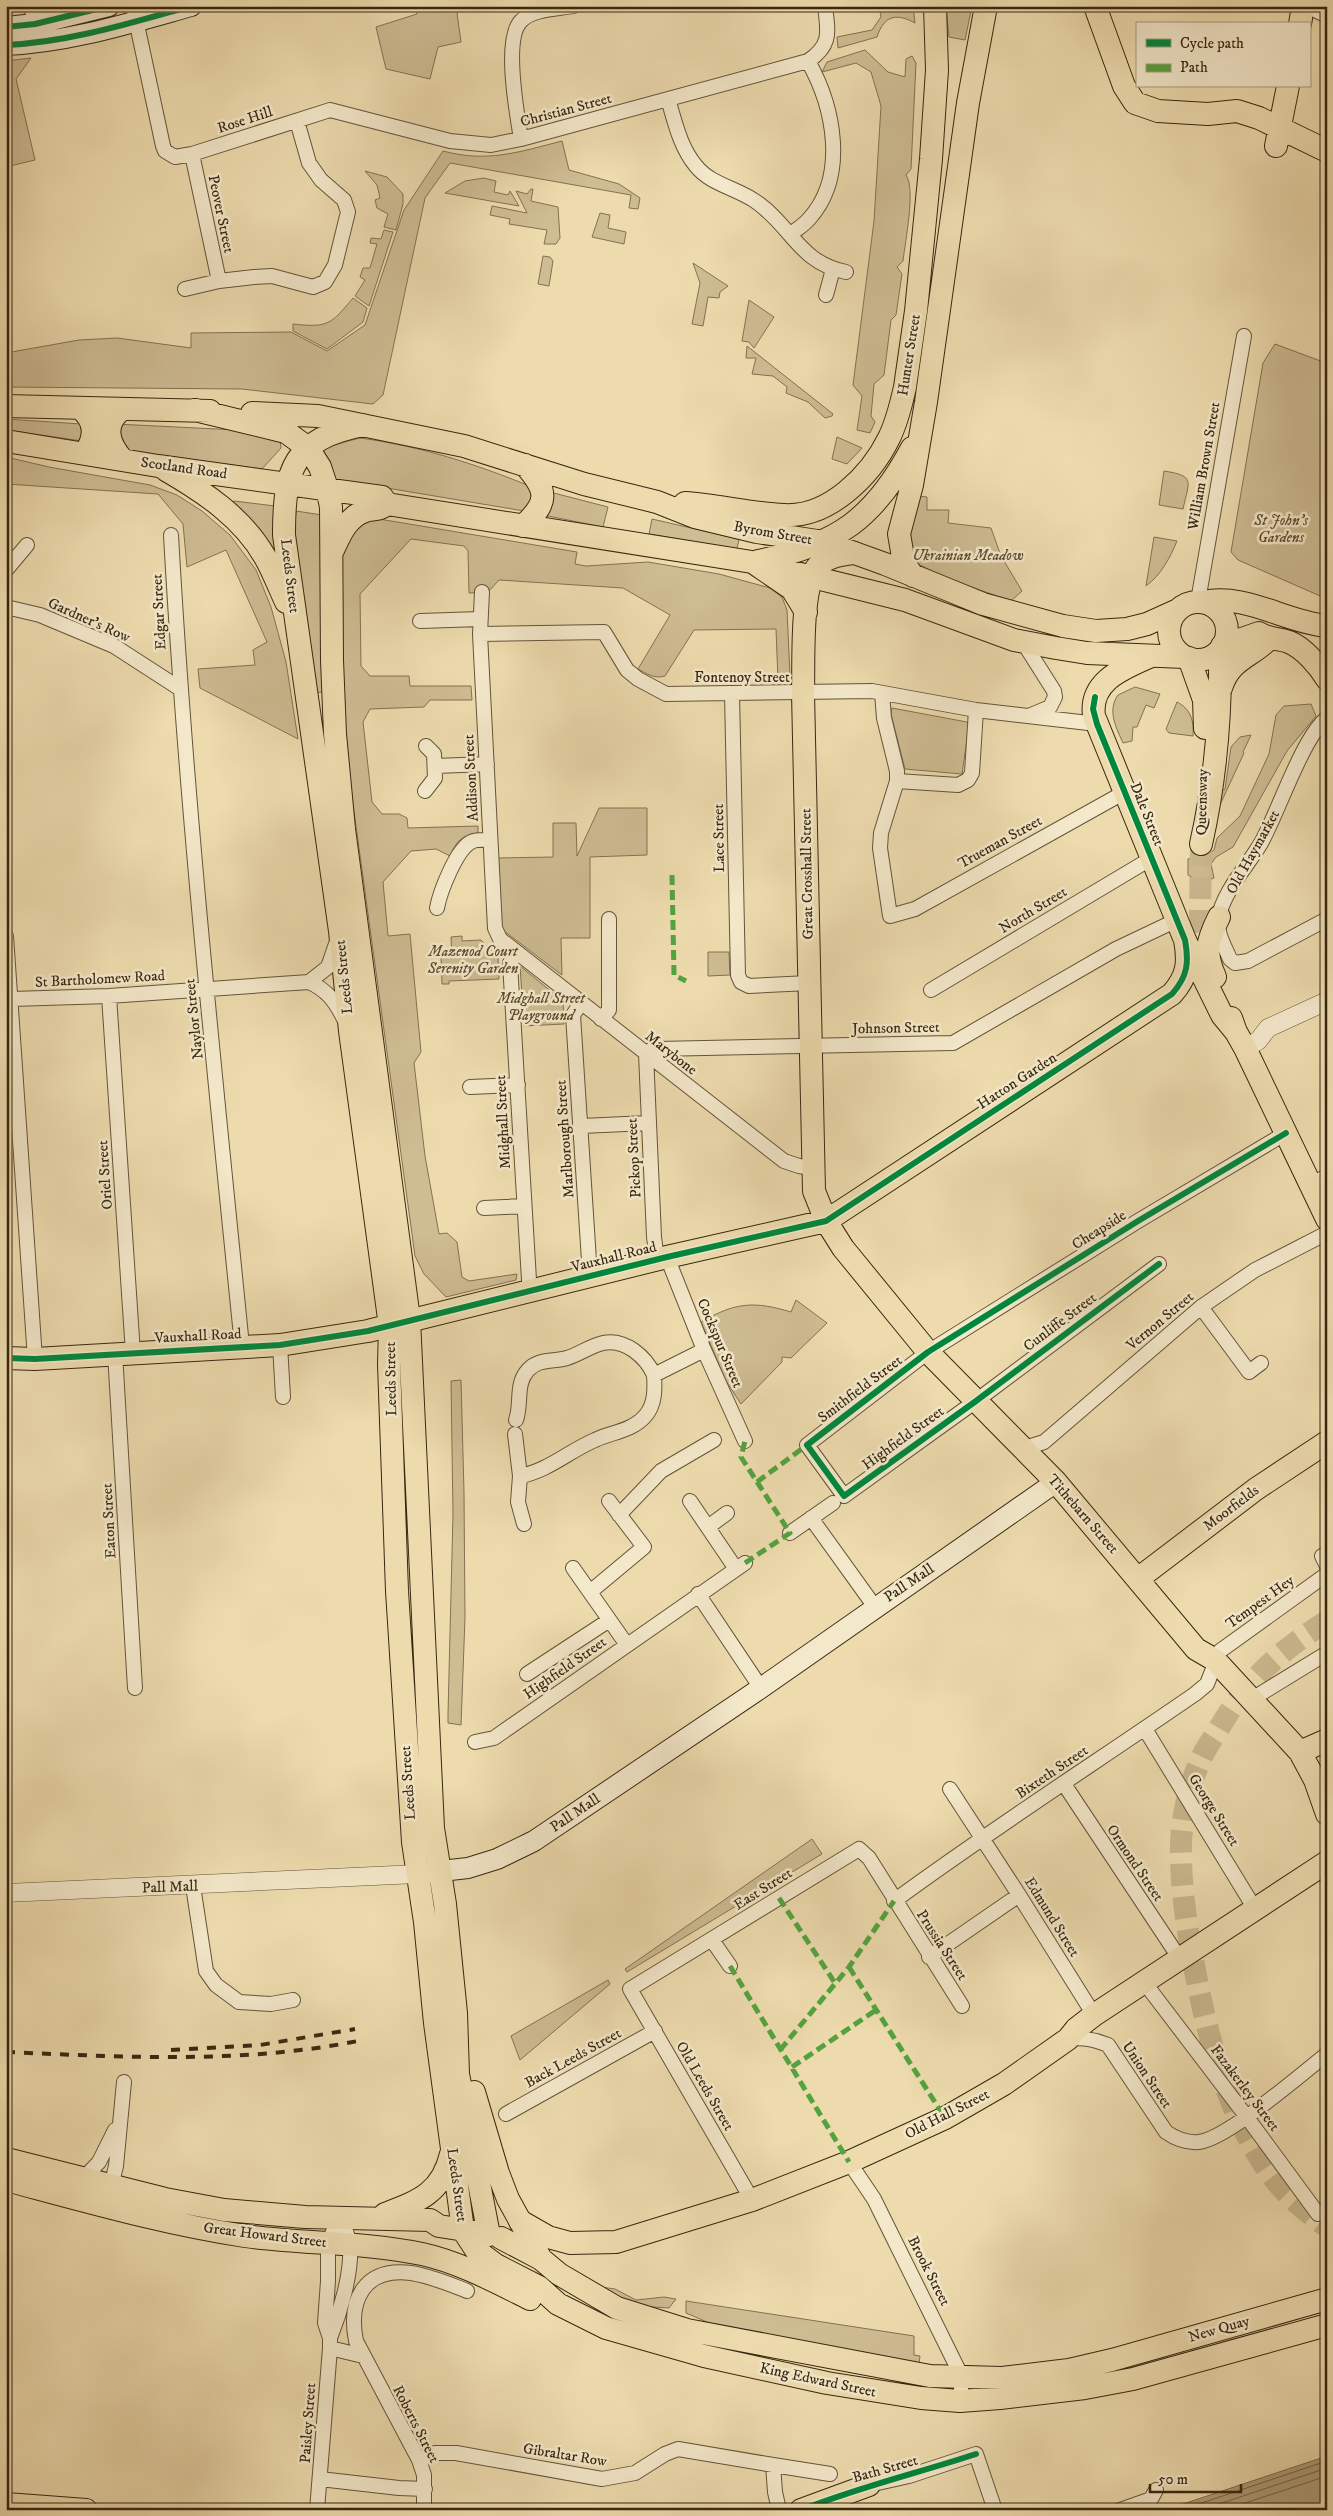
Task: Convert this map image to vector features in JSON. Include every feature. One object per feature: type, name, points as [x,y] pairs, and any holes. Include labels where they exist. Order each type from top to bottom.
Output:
[{"type":"main road","points":[[6,26],[33,15],[109,6]]},
{"type":"main road","points":[[6,45],[76,38],[134,14],[191,6]]},
{"type":"main road","name":"Hunter Street","points":[[657,502],[700,504],[785,516],[809,512],[834,501],[870,469],[883,451],[899,415],[905,388],[917,301],[931,168],[937,62],[935,6]]},
{"type":"main road","points":[[1095,6],[1124,86],[1135,103],[1158,111],[1208,114],[1237,111],[1259,118],[1278,137],[1327,151]]},
{"type":"main road","points":[[1300,22],[1303,6]]},
{"type":"main road","name":"Hunter Street","points":[[913,576],[904,563],[899,534],[912,485],[921,432],[968,103],[987,9]]},
{"type":"main road","points":[[1278,137],[1288,88]]},
{"type":"main road","points":[[6,406],[121,410],[195,410],[307,415],[363,425]]},
{"type":"main road","points":[[80,408],[90,418],[93,429],[92,442],[85,453]]},
{"type":"main road","points":[[121,410],[112,420],[109,432],[112,448],[122,459]]},
{"type":"main road","name":"Leeds Street","points":[[195,410],[278,429],[308,448],[320,467],[328,488],[331,508],[332,660],[344,829],[400,1323],[434,1828],[456,2013],[458,2074],[489,2241]]},
{"type":"main road","name":"Byrom Street","points":[[363,425],[464,446],[584,484],[657,502],[695,517],[837,551],[913,576],[983,604],[1063,626],[1096,631],[1128,629],[1147,624],[1193,604]]},
{"type":"main road","name":"Leeds Street","points":[[363,425],[339,430],[322,438],[308,448],[291,470],[288,482],[284,535],[340,931],[350,1031],[400,1323],[389,1364],[397,1591],[407,1769],[416,1874],[425,1922],[463,2230]]},
{"type":"main road","points":[[812,576],[819,565],[837,551],[856,523],[878,502],[900,471],[921,432]]},
{"type":"main road","name":"Scotland Road","points":[[6,441],[158,466],[382,496],[386,504]]},
{"type":"main road","points":[[523,526],[536,514],[542,503],[543,492],[537,479],[525,465]]},
{"type":"main road","points":[[158,466],[202,492],[241,524],[264,555],[296,621]]},
{"type":"main road","points":[[834,501],[827,521],[837,551],[849,570],[894,587],[905,600]]},
{"type":"main road","points":[[331,553],[348,522],[362,512],[379,510],[386,504],[752,562],[905,600],[952,619],[1023,642],[1087,652],[1206,659],[1221,648],[1259,633],[1269,639],[1288,642],[1296,646],[1327,679]]},
{"type":"main road","points":[[752,562],[781,556],[837,551]]},
{"type":"main road","points":[[752,562],[792,590],[806,612]]},
{"type":"main road","name":"Great Crosshall Street","points":[[812,576],[806,612],[803,693],[809,984],[812,1009],[812,1168],[814,1191],[826,1221]]},
{"type":"main road","points":[[1187,658],[1172,644],[1169,632],[1171,620],[1193,604],[1225,599],[1277,612],[1317,625]]},
{"type":"main road","points":[[1193,604],[1216,608],[1225,619],[1227,633],[1221,648]]},
{"type":"main road","points":[[1220,689],[1230,668],[1258,650],[1269,639]]},
{"type":"main road","name":"Queensway","points":[[1187,658],[1199,682],[1205,710],[1199,808],[1201,844],[1209,810],[1220,689],[1221,648]]},
{"type":"main road","name":"Dale Street","points":[[1152,656],[1121,670],[1102,684],[1094,704],[1097,724],[1181,930],[1222,1015],[1241,1040],[1286,1133],[1319,1181],[1327,1219]]},
{"type":"main road","points":[[1219,917],[1207,946],[1207,956],[1241,1040]]},
{"type":"main road","name":"Hatton Garden","points":[[826,1221],[1172,994],[1181,984],[1186,973],[1188,959],[1181,930]]},
{"type":"main road","name":"Vauxhall Road","points":[[6,1358],[36,1359],[280,1345],[400,1323],[662,1258],[826,1221]]},
{"type":"main road","name":"Tithebarn Street","points":[[826,1221],[843,1248],[928,1352],[1025,1448],[1056,1482],[1139,1578],[1196,1649],[1215,1660],[1300,1752],[1315,1780],[1327,1814]]},
{"type":"main road","name":"Moorfields","points":[[1139,1578],[1256,1489],[1327,1442]]},
{"type":"main road","name":"Pall Mall","points":[[416,1874],[468,1868],[497,1859],[534,1841],[761,1688],[874,1607],[1056,1482]]},
{"type":"main road","points":[[1300,1752],[1327,1740]]},
{"type":"main road","name":"Old Hall Street","points":[[533,2241],[570,2243],[616,2242],[752,2200],[849,2162],[945,2118],[1004,2084],[1068,2039],[1076,2029],[1094,2015],[1327,1862]]},
{"type":"main road","name":"Leeds Street","points":[[456,2013],[470,2075],[498,2173],[533,2241]]},
{"type":"main road","points":[[377,2218],[427,2196],[438,2185],[448,2169],[452,2149]]},
{"type":"main road","name":"Great Howard Street","points":[[6,2159],[112,2184],[165,2199],[224,2210],[305,2217],[340,2216],[430,2220],[440,2226],[463,2230],[489,2241]]},
{"type":"main road","name":"Great Howard Street","points":[[6,2180],[204,2229],[247,2236],[350,2244],[423,2254],[440,2259],[489,2241]]},
{"type":"main road","name":"King Edward Street","points":[[489,2241],[533,2241],[559,2274],[617,2308],[686,2330],[919,2376],[1002,2378],[1053,2372],[1112,2360]]},
{"type":"main road","name":"King Edward Street","points":[[489,2241],[520,2278],[539,2287],[558,2304],[606,2328],[676,2350],[884,2394],[960,2401],[1042,2395],[1133,2379]]},
{"type":"main road","points":[[520,2278],[533,2241]]},
{"type":"main road","points":[[440,2259],[532,2300],[558,2304]]},
{"type":"main road","name":"New Quay","points":[[1112,2360],[1327,2299]]},
{"type":"main road","name":"New Quay","points":[[1133,2379],[1327,2325]]},
{"type":"main road","name":"Bath Street","points":[[801,2510],[869,2485]]},
{"type":"main road","points":[[6,2504],[86,2510]]},
{"type":"street","points":[[521,139],[512,60],[515,32],[521,21],[528,16],[573,6]]},
{"type":"street","points":[[791,234],[808,220],[821,202],[830,176],[832,122],[825,96],[808,61],[821,53],[826,43],[825,6]]},
{"type":"street","points":[[1307,6],[1327,16]]},
{"type":"street","name":"Rose Hill","points":[[134,14],[163,146],[170,156],[175,158],[192,154],[330,110]]},
{"type":"street","name":"Christian Street","points":[[330,110],[466,143],[491,145],[521,139],[808,61]]},
{"type":"street","points":[[668,99],[686,154],[697,168],[712,180],[738,191],[756,202],[791,234],[802,250],[822,266],[839,271],[826,295]]},
{"type":"street","points":[[185,289],[219,281],[272,276],[313,287],[326,282],[335,265],[348,212],[344,200],[321,180],[309,163],[297,121]]},
{"type":"street","name":"Peover Street","points":[[192,154],[219,281]]},
{"type":"street","name":"William Brown Street","points":[[1193,604],[1244,336]]},
{"type":"street","name":"Edgar Street","points":[[171,535],[179,688]]},
{"type":"street","points":[[6,570],[27,544]]},
{"type":"street","name":"Addison Street","points":[[482,592],[480,634],[495,928],[500,939],[516,952]]},
{"type":"street","name":"Gardner's Row","points":[[6,607],[40,615],[114,646],[179,688]]},
{"type":"street","points":[[420,621],[480,620]]},
{"type":"street","points":[[1317,625],[1327,638]]},
{"type":"street","name":"Fontenoy Street","points":[[480,634],[604,632],[627,670],[652,688],[666,694],[882,693],[976,710],[1097,724]]},
{"type":"street","points":[[1023,642],[1054,691],[1055,697],[1050,707],[1030,715]]},
{"type":"street","name":"Naylor Street","points":[[179,688],[242,1346]]},
{"type":"street","points":[[882,693],[884,718],[895,759],[897,781],[958,785],[968,780],[972,773],[976,710]]},
{"type":"street","name":"Lace Street","points":[[732,694],[738,975],[741,982],[749,986],[809,984]]},
{"type":"street","name":"Old Haymarket","points":[[1219,917],[1238,877],[1261,842],[1307,747],[1321,722],[1327,718]]},
{"type":"street","points":[[425,791],[435,778],[434,754],[426,746]]},
{"type":"street","points":[[435,766],[487,764]]},
{"type":"street","name":"Trueman Street","points":[[897,781],[881,833],[880,848],[890,916],[915,908],[1125,792]]},
{"type":"street","points":[[437,908],[447,878],[466,846],[472,841],[490,840]]},
{"type":"street","name":"North Street","points":[[930,990],[1152,858]]},
{"type":"street","points":[[1219,917],[1220,934],[1230,959],[1235,962],[1248,961],[1327,920]]},
{"type":"street","points":[[601,1019],[609,1010],[609,919]]},
{"type":"street","name":"Johnson Street","points":[[646,1054],[657,1049],[953,1043],[1116,949],[1181,930]]},
{"type":"street","points":[[340,931],[336,949],[328,967],[309,982],[324,989],[336,1003],[350,1031]]},
{"type":"street","points":[[6,936],[12,999],[36,1359]]},
{"type":"street","name":"Marybone","points":[[516,952],[784,1161],[812,1168]]},
{"type":"street","name":"Midghall Street","points":[[516,952],[510,963],[529,1280],[533,1291]]},
{"type":"street","name":"St Bartholomew Road","points":[[12,999],[109,996],[309,982]]},
{"type":"street","name":"Oriel Street","points":[[109,996],[124,1353]]},
{"type":"street","points":[[1241,1040],[1258,1041],[1268,1028],[1327,1001]]},
{"type":"street","name":"Marlborough Street","points":[[581,1003],[572,1015],[590,1276]]},
{"type":"street","name":"Pickop Street","points":[[646,1054],[648,1123],[662,1258]]},
{"type":"street","points":[[470,1087],[518,1085]]},
{"type":"street","points":[[581,1126],[648,1123]]},
{"type":"street","name":"Cheapside","points":[[928,1352],[1138,1221],[1286,1133]]},
{"type":"street","points":[[484,1208],[524,1206]]},
{"type":"street","name":"Vernon Street","points":[[1025,1448],[1044,1442],[1201,1307],[1255,1270],[1327,1233]]},
{"type":"street","name":"Cockspur Street","points":[[662,1258],[745,1441]]},
{"type":"street","name":"Cunliffe Street","points":[[976,1401],[1159,1264]]},
{"type":"street","points":[[1201,1307],[1249,1372],[1261,1363]]},
{"type":"street","points":[[520,1476],[536,1473],[593,1440],[638,1424],[647,1414],[653,1403],[654,1375],[640,1355],[619,1344],[604,1343],[569,1357],[538,1362],[523,1377],[515,1427],[520,1476],[518,1502],[524,1524]]},
{"type":"street","points":[[280,1345],[283,1397]]},
{"type":"street","points":[[654,1375],[704,1350]]},
{"type":"street","name":"Smithfield Street","points":[[838,1499],[807,1445],[928,1352]]},
{"type":"street","name":"Eaton Street","points":[[124,1353],[135,1688]]},
{"type":"street","name":"Highfield Street","points":[[790,1533],[976,1401]]},
{"type":"street","points":[[619,1515],[661,1471],[714,1440]]},
{"type":"street","points":[[590,1592],[644,1547],[609,1501]]},
{"type":"street","points":[[690,1501],[708,1527],[727,1513]]},
{"type":"street","points":[[811,1518],[874,1607]]},
{"type":"street","name":"Highfield Street","points":[[475,1742],[494,1738],[698,1594],[741,1566],[708,1527]]},
{"type":"street","points":[[573,1568],[608,1621],[627,1645]]},
{"type":"street","name":"Tempest Hey","points":[[1215,1660],[1220,1651],[1327,1574]]},
{"type":"street","points":[[698,1594],[761,1688]]},
{"type":"street","points":[[526,1674],[608,1621]]},
{"type":"street","points":[[1252,1698],[1327,1653]]},
{"type":"street","name":"Bixteth Street","points":[[894,1901],[982,1838],[1145,1729],[1207,1684],[1215,1660]]},
{"type":"street","name":"George Street","points":[[1145,1729],[1255,1909]]},
{"type":"street","name":"Ormond Street","points":[[1064,1784],[1180,1958]]},
{"type":"street","name":"Edmund Street","points":[[950,1789],[1094,2015]]},
{"type":"street","name":"East Street","points":[[630,1989],[859,1849],[869,1858],[894,1901]]},
{"type":"street","name":"Pall Mall","points":[[6,1893],[192,1886],[416,1874]]},
{"type":"street","points":[[192,1886],[206,1971],[216,1985],[239,2002],[270,2004],[292,2000]]},
{"type":"street","points":[[929,1957],[1019,1895]]},
{"type":"street","name":"Prussia Street","points":[[894,1901],[962,2006]]},
{"type":"street","points":[[712,1940],[730,1966]]},
{"type":"street","name":"Fazakerley Street","points":[[1144,1982],[1318,2214]]},
{"type":"street","name":"Old Leeds Street","points":[[630,1989],[752,2200]]},
{"type":"street","name":"Back Leeds Street","points":[[506,2114],[655,2031]]},
{"type":"street","name":"Union Street","points":[[1068,2039],[1080,2037],[1108,2045],[1166,2132],[1186,2141],[1201,2141],[1219,2134],[1246,2116]]},
{"type":"street","points":[[1246,2116],[1327,2054]]},
{"type":"street","points":[[107,2206],[112,2184],[124,2082]]},
{"type":"street","points":[[84,2178],[99,2162],[119,2122]]},
{"type":"street","name":"Brook Street","points":[[849,2162],[878,2206],[924,2296],[962,2378],[960,2401]]},
{"type":"street","name":"Paisley Street","points":[[330,2343],[325,2324],[328,2243],[340,2216]]},
{"type":"street","name":"Paisley Street","points":[[317,2510],[330,2343],[349,2266],[350,2244],[340,2216]]},
{"type":"street","name":"Roberts Street","points":[[424,2510],[424,2475],[419,2460],[363,2356],[355,2333],[354,2314],[359,2294],[365,2285],[375,2277],[388,2273],[411,2273],[467,2291]]},
{"type":"street","points":[[330,2343],[363,2356]]},
{"type":"street","name":"Gibraltar Row","points":[[419,2460],[435,2453],[456,2453],[602,2479],[635,2473],[665,2454],[678,2449],[830,2474]]},
{"type":"street","name":"Bath Street","points":[[869,2485],[909,2476],[976,2454],[995,2510]]},
{"type":"street","points":[[773,2465],[775,2492],[779,2510]]},
{"type":"street","points":[[320,2479],[425,2489]]},
{"type":"street","points":[[1120,2510],[1151,2499],[1156,2490]]},
{"type":"green space","points":[[415,6],[462,6],[457,13],[461,42],[438,47],[430,79],[386,69],[376,27],[417,14]]},
{"type":"green space","points":[[879,6],[913,6],[915,23],[902,18],[892,18],[883,24],[877,37],[838,48],[837,37],[872,30],[881,17]]},
{"type":"green space","points":[[946,6],[972,6],[965,40],[949,37]]},
{"type":"green space","points":[[865,50],[888,72],[905,77],[906,59],[912,56],[916,63],[911,169],[906,175],[910,192],[909,216],[903,261],[897,267],[902,274],[896,315],[891,320],[884,375],[874,384],[871,416],[875,422],[870,433],[857,430],[862,396],[853,385],[874,221],[881,106],[871,72],[856,63],[822,72],[827,62]]},
{"type":"green space","points":[[31,58],[16,79],[35,160],[6,167],[6,61]]},
{"type":"green space","points":[[562,141],[569,170],[619,184],[640,198],[638,209],[629,208],[631,195],[450,163],[425,198],[383,395],[373,404],[242,389],[6,387],[6,353],[79,340],[117,338],[191,348],[191,333],[291,332],[327,351],[365,325],[404,210],[443,151],[474,156],[503,155]]},
{"type":"green space","points":[[365,171],[387,177],[403,194],[403,204],[396,230],[384,227],[388,214],[377,208],[375,200],[380,198],[377,185]]},
{"type":"green space","points":[[484,178],[496,181],[494,192],[508,195],[510,191],[519,206],[445,193],[465,181]]},
{"type":"green space","points":[[533,189],[531,201],[558,207],[560,238],[556,244],[544,244],[547,230],[509,224],[510,219],[490,215],[492,206],[527,213],[516,191],[527,194]]},
{"type":"green space","points":[[600,213],[610,215],[608,228],[626,232],[624,244],[592,237]]},
{"type":"green space","points":[[384,230],[393,232],[369,306],[355,296],[365,280],[360,277],[363,268],[370,268],[377,244],[370,243],[371,238],[381,239]]},
{"type":"green space","points":[[543,256],[550,257],[553,261],[549,286],[538,284]]},
{"type":"green space","points":[[693,263],[728,286],[720,292],[719,298],[708,297],[703,326],[692,324],[700,283]]},
{"type":"green space","points":[[353,298],[367,308],[363,322],[327,349],[293,331],[293,324],[314,325],[334,319]]},
{"type":"green space","points":[[749,300],[774,317],[754,348],[749,342],[742,341]]},
{"type":"green space","name":"St John's Gardens","points":[[1275,344],[1326,363],[1327,599],[1238,560],[1231,552],[1263,363]]},
{"type":"green space","points":[[747,346],[833,414],[832,416],[825,418],[808,402],[786,393],[787,387],[773,376],[752,374],[756,358],[746,358]]},
{"type":"green space","points":[[6,419],[81,424],[82,441],[6,430]]},
{"type":"green space","points":[[115,424],[238,430],[280,440],[281,448],[262,469],[128,451]]},
{"type":"green space","points":[[837,437],[862,448],[847,464],[832,459]]},
{"type":"green space","points":[[360,438],[426,451],[469,463],[532,487],[535,494],[524,511],[333,479],[319,453],[332,445]]},
{"type":"green space","points":[[6,457],[49,467],[150,485],[177,495],[202,511],[230,535],[256,570],[271,607],[286,662],[298,739],[200,688],[198,669],[255,665],[253,650],[267,642],[226,550],[187,567],[183,524],[158,494],[6,484]]},
{"type":"green space","points":[[1164,471],[1181,475],[1188,481],[1183,509],[1159,505]]},
{"type":"green space","points":[[550,492],[608,507],[603,527],[543,515]]},
{"type":"green space","name":"Ukrainian Meadow","points":[[918,496],[927,497],[927,510],[949,510],[948,523],[991,528],[1001,556],[1022,591],[1011,601],[946,578],[916,563],[909,535]]},
{"type":"green space","points":[[231,502],[275,506],[276,548],[271,549],[248,516]]},
{"type":"green space","points":[[296,511],[322,515],[323,692],[312,693],[294,537]]},
{"type":"green space","points":[[373,518],[577,552],[575,564],[586,566],[648,562],[719,574],[770,588],[782,597],[787,610],[790,676],[784,681],[778,681],[776,629],[694,630],[665,676],[657,677],[638,669],[670,615],[623,588],[499,580],[488,592],[469,593],[468,551],[464,546],[411,539],[360,594],[361,666],[370,676],[409,676],[410,686],[471,686],[472,700],[430,700],[424,707],[370,709],[363,722],[372,802],[382,814],[399,814],[407,818],[408,828],[478,826],[478,833],[468,835],[460,840],[450,856],[436,849],[411,851],[383,882],[388,936],[410,934],[421,1052],[414,1063],[425,1156],[439,1234],[447,1233],[457,1242],[462,1277],[469,1281],[517,1274],[516,1280],[446,1297],[424,1274],[415,1256],[352,797],[338,658],[340,555],[352,531]]},
{"type":"green space","points":[[652,519],[739,539],[737,549],[649,534]]},
{"type":"green space","points":[[1154,537],[1177,541],[1164,566],[1146,586]]},
{"type":"green space","points":[[1135,687],[1160,694],[1154,708],[1146,705],[1137,727],[1133,727],[1132,741],[1123,743],[1114,719],[1113,707],[1118,695]]},
{"type":"green space","points":[[1177,702],[1186,708],[1191,716],[1193,736],[1169,733],[1166,729]]},
{"type":"green space","points":[[1311,704],[1316,716],[1287,751],[1233,847],[1216,857],[1211,864],[1214,878],[1202,883],[1188,875],[1188,859],[1206,856],[1214,850],[1217,838],[1240,816],[1269,754],[1276,715],[1284,706]]},
{"type":"green space","points":[[892,708],[967,722],[969,725],[962,774],[905,769],[891,714]]},
{"type":"green space","points":[[1251,735],[1219,807],[1220,792],[1225,789],[1231,747],[1240,737]]},
{"type":"green space","points":[[599,808],[647,808],[647,855],[590,857],[590,938],[561,938],[562,975],[500,928],[497,858],[553,857],[553,823],[576,823],[577,856]]},
{"type":"green space","name":"Mazenod Court Serenity Garden","points":[[462,936],[462,941],[481,940],[498,957],[499,979],[449,981],[449,984],[442,984],[441,957],[452,957],[451,937]]},
{"type":"green space","points":[[708,952],[729,952],[730,975],[708,976]]},
{"type":"green space","name":"Midghall Street Playground","points":[[520,966],[563,1001],[564,1024],[524,1026]]},
{"type":"green space","points":[[796,1300],[827,1323],[791,1358],[782,1357],[782,1362],[741,1404],[726,1381],[701,1322],[725,1310],[745,1305],[766,1306],[791,1312]]},
{"type":"green space","points":[[461,1380],[465,1618],[461,1725],[448,1723],[448,1714],[453,1514],[451,1381]]},
{"type":"green space","points":[[812,1839],[822,1854],[627,1972],[625,1969]]},
{"type":"green space","points":[[608,1980],[610,1984],[520,2060],[511,2036]]},
{"type":"green space","points":[[594,2286],[615,2289],[636,2300],[664,2297],[676,2299],[669,2308],[636,2306]]},
{"type":"green space","points":[[686,2301],[914,2336],[914,2355],[920,2356],[919,2364],[714,2325],[686,2313]]},
{"type":"water","points":[[1327,2456],[1327,2510],[1165,2510]]},
{"type":"tunnel","points":[[1201,844],[1200,914],[1208,957]]},
{"type":"tunnel","points":[[1327,1621],[1293,1644],[1264,1669],[1228,1714],[1204,1754],[1196,1772],[1183,1818],[1181,1842],[1182,1881],[1191,1951],[1213,2049],[1232,2104],[1244,2130],[1274,2179],[1299,2205],[1327,2227]]},
{"type":"railway","points":[[171,2050],[260,2045],[355,2029]]},
{"type":"railway","points":[[6,2052],[139,2057],[227,2056],[271,2053],[358,2041]]},
{"type":"marked path","points":[[672,875],[674,975],[686,981]]},
{"type":"marked path","points":[[745,1441],[741,1457],[790,1533],[745,1563]]},
{"type":"marked path","points":[[757,1482],[807,1445]]},
{"type":"marked path","points":[[779,1898],[835,1983]]},
{"type":"marked path","points":[[780,2050],[849,1967],[894,1901]]},
{"type":"marked path","points":[[730,1966],[849,2162]]},
{"type":"marked path","points":[[849,1967],[945,2118]]},
{"type":"marked path","points":[[792,2067],[876,2010]]},
{"type":"cycle path","points":[[6,27],[35,24],[109,6]]},
{"type":"cycle path","points":[[6,45],[77,36],[191,6]]},
{"type":"cycle path","points":[[6,1358],[35,1359],[280,1345],[368,1331],[667,1257],[826,1221],[1172,994],[1181,981],[1187,962],[1185,940],[1097,724],[1093,709],[1095,697]]},
{"type":"cycle path","points":[[1159,1264],[976,1401],[844,1496],[807,1445],[928,1352],[1138,1221],[1286,1133]]},
{"type":"cycle path","points":[[801,2510],[867,2487],[976,2454]]}]
